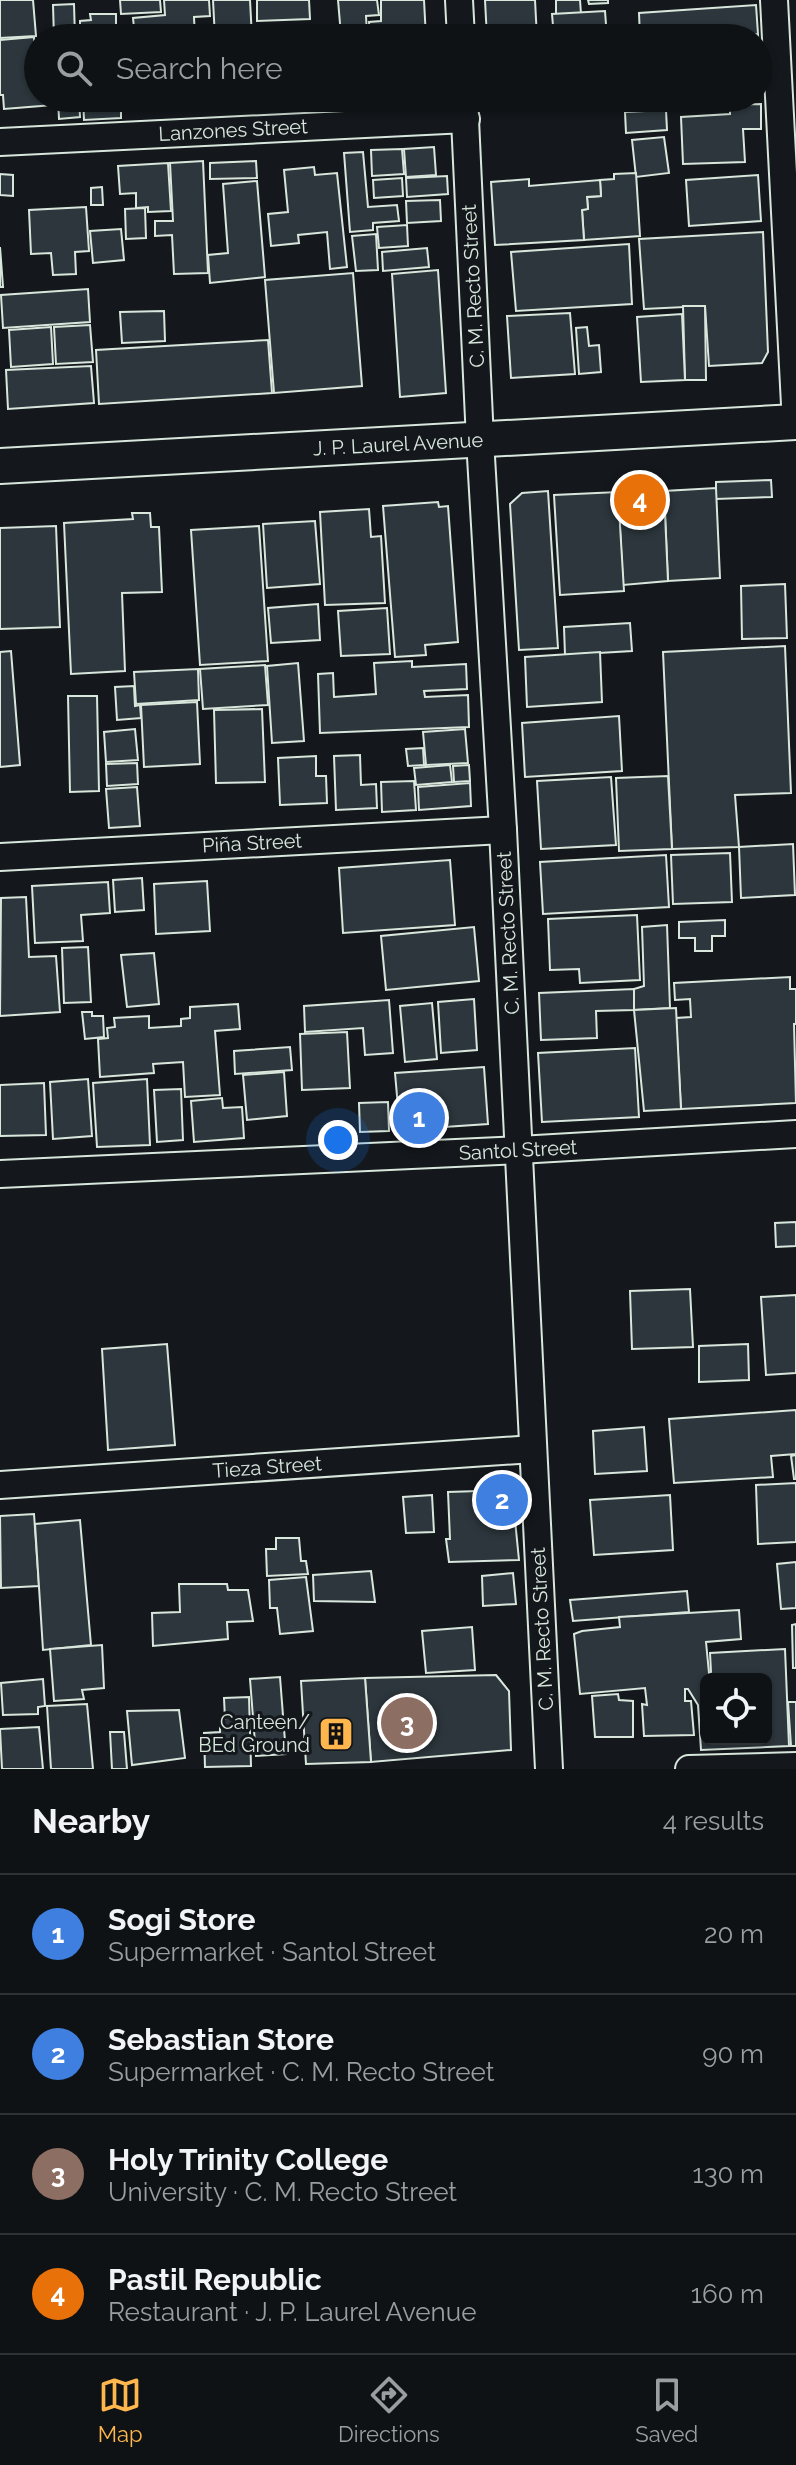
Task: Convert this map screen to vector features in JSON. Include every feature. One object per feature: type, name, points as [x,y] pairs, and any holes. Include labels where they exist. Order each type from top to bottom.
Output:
[{"type":"street","points":[[459,0],[460,24]]},
{"type":"street","points":[[774,0],[796,423]]},
{"type":"street","name":"Lanzones Street","points":[[0,142],[410,112]]},
{"type":"street","name":"C. M. Recto Street","points":[[465,112],[549,1769]]},
{"type":"street","name":"J. P. Laurel Avenue","points":[[0,466],[796,423]]},
{"type":"street","name":"Piña Street","points":[[0,857],[503,830]]},
{"type":"street","name":"Santol Street","points":[[0,1174],[796,1134]]},
{"type":"street","name":"Tieza Street","points":[[0,1485],[533,1449]]},
{"type":"street","points":[[689,1769],[796,1766]]},
{"type":"building","points":[[0,0],[33,0],[35,24],[24,24],[24,37],[0,38]]},
{"type":"building","points":[[120,0],[160,0],[161,12],[121,14]]},
{"type":"building","points":[[164,0],[209,0],[210,16],[194,17],[194,24],[134,24],[133,18],[165,15]]},
{"type":"building","points":[[213,0],[250,0],[251,24],[214,24]]},
{"type":"building","points":[[257,0],[309,0],[310,19],[257,21]]},
{"type":"building","points":[[338,0],[377,0],[379,15],[366,16],[366,24],[340,24]]},
{"type":"building","points":[[381,0],[424,0],[425,24],[369,24],[381,21]]},
{"type":"building","points":[[485,0],[535,0],[536,24],[486,24]]},
{"type":"building","points":[[556,0],[580,0],[581,14],[556,15]]},
{"type":"building","points":[[588,0],[608,0],[608,3],[589,4]]},
{"type":"building","points":[[74,4],[75,24],[54,24],[53,5]]},
{"type":"building","points":[[756,5],[757,24],[639,24],[639,13]]},
{"type":"building","points":[[605,11],[606,24],[553,24],[552,14]]},
{"type":"building","points":[[90,14],[116,14],[116,24],[80,24],[80,21],[91,20]]},
{"type":"building","points":[[24,38],[24,107],[4,109],[3,95],[0,95],[0,40]]},
{"type":"building","points":[[59,112],[80,112],[80,117],[59,119]]},
{"type":"building","points":[[84,112],[121,112],[121,118],[84,120]]},
{"type":"building","points":[[625,112],[666,112],[667,130],[626,133]]},
{"type":"building","points":[[761,112],[761,129],[743,129],[745,162],[683,164],[681,117]]},
{"type":"building","points":[[664,137],[669,173],[636,177],[632,140]]},
{"type":"building","points":[[434,147],[436,175],[406,177],[404,149]]},
{"type":"building","points":[[402,149],[404,174],[372,176],[371,150]]},
{"type":"building","points":[[363,152],[368,207],[397,205],[399,221],[373,223],[373,230],[350,232],[344,153]]},
{"type":"building","points":[[203,161],[208,273],[174,274],[172,235],[155,236],[155,221],[173,221],[170,163]]},
{"type":"building","points":[[256,161],[257,178],[210,179],[210,163]]},
{"type":"building","points":[[168,163],[171,211],[148,212],[148,207],[136,208],[136,193],[120,194],[118,166]]},
{"type":"building","points":[[314,167],[315,175],[337,173],[347,267],[330,269],[327,232],[298,235],[299,243],[271,246],[268,214],[288,212],[284,170]]},
{"type":"building","points":[[636,173],[640,236],[584,240],[582,210],[588,209],[587,197],[601,196],[600,180],[614,179],[614,174]]},
{"type":"building","points":[[0,174],[13,175],[13,196],[0,195]]},
{"type":"building","points":[[758,175],[761,221],[689,226],[686,180]]},
{"type":"building","points":[[447,176],[448,194],[407,197],[406,178]]},
{"type":"building","points":[[402,178],[403,196],[374,198],[373,180]]},
{"type":"building","points":[[529,179],[529,186],[600,180],[601,196],[587,197],[588,209],[582,210],[584,240],[495,245],[491,182]]},
{"type":"building","points":[[257,181],[265,277],[210,283],[208,255],[228,253],[223,184]]},
{"type":"building","points":[[102,187],[103,205],[91,205],[91,188]]},
{"type":"building","points":[[440,200],[441,221],[407,223],[406,201]]},
{"type":"building","points":[[86,207],[89,251],[75,252],[76,274],[53,275],[51,253],[31,254],[29,210]]},
{"type":"building","points":[[145,208],[146,238],[126,239],[125,209]]},
{"type":"building","points":[[407,225],[408,246],[379,248],[377,227]]},
{"type":"building","points":[[121,229],[124,260],[93,263],[90,231]]},
{"type":"building","points":[[763,232],[768,352],[762,363],[709,366],[705,306],[644,309],[639,239]]},
{"type":"building","points":[[376,234],[378,270],[356,271],[352,236]]},
{"type":"building","points":[[629,244],[632,304],[516,311],[511,252]]},
{"type":"building","points":[[0,247],[3,287],[0,287]]},
{"type":"building","points":[[427,248],[429,267],[383,271],[382,252]]},
{"type":"building","points":[[438,270],[446,393],[400,397],[392,274]]},
{"type":"building","points":[[353,273],[362,386],[274,393],[265,280]]},
{"type":"building","points":[[88,289],[90,322],[3,328],[1,295]]},
{"type":"building","points":[[683,306],[705,306],[706,380],[685,380]]},
{"type":"building","points":[[164,311],[165,341],[122,343],[120,312]]},
{"type":"building","points":[[570,313],[575,374],[511,378],[507,316]]},
{"type":"building","points":[[682,314],[685,380],[641,382],[637,317]]},
{"type":"building","points":[[90,325],[93,362],[56,364],[54,327]]},
{"type":"building","points":[[51,327],[53,364],[11,367],[9,330]]},
{"type":"building","points":[[587,327],[589,346],[599,345],[601,372],[579,374],[576,328]]},
{"type":"building","points":[[268,340],[272,393],[99,404],[96,350]]},
{"type":"building","points":[[91,366],[94,403],[8,409],[6,370]]},
{"type":"building","points":[[771,480],[772,497],[716,499],[716,482]]},
{"type":"building","points":[[716,488],[720,578],[668,581],[664,491]]},
{"type":"building","points":[[548,491],[558,648],[519,650],[510,504],[522,493]]},
{"type":"building","points":[[664,491],[668,581],[623,585],[618,492]]},
{"type":"building","points":[[618,492],[624,591],[560,595],[554,495]]},
{"type":"building","points":[[438,502],[439,507],[448,506],[458,642],[425,645],[426,655],[395,657],[383,506]]},
{"type":"building","points":[[369,509],[371,537],[381,536],[385,603],[325,605],[320,512]]},
{"type":"building","points":[[132,513],[150,513],[151,527],[159,527],[162,592],[122,593],[125,671],[71,674],[64,523],[133,519]]},
{"type":"building","points":[[315,521],[320,584],[267,588],[263,524]]},
{"type":"building","points":[[56,526],[60,627],[0,629],[0,528]]},
{"type":"building","points":[[259,526],[268,661],[200,665],[191,530]]},
{"type":"building","points":[[785,584],[787,638],[742,639],[741,586]]},
{"type":"building","points":[[318,604],[320,640],[271,643],[268,608]]},
{"type":"building","points":[[387,608],[390,654],[341,656],[338,611]]},
{"type":"building","points":[[630,623],[632,651],[565,655],[564,627]]},
{"type":"building","points":[[785,646],[791,793],[735,795],[739,847],[672,849],[663,652]]},
{"type":"building","points":[[11,651],[20,765],[0,767],[0,652]]},
{"type":"building","points":[[600,652],[602,702],[527,707],[525,657]]},
{"type":"building","points":[[412,661],[412,667],[466,664],[467,689],[424,691],[425,697],[468,695],[469,727],[320,733],[318,674],[333,673],[334,697],[376,694],[374,663]]},
{"type":"building","points":[[298,663],[304,741],[272,743],[267,666]]},
{"type":"building","points":[[265,665],[268,705],[203,709],[200,669]]},
{"type":"building","points":[[198,669],[199,700],[136,704],[134,672]]},
{"type":"building","points":[[134,686],[135,706],[140,705],[141,718],[117,720],[115,687]]},
{"type":"building","points":[[68,696],[97,696],[99,791],[70,792]]},
{"type":"building","points":[[197,702],[200,764],[144,767],[141,705]]},
{"type":"building","points":[[262,709],[265,782],[216,783],[214,710]]},
{"type":"building","points":[[619,716],[622,771],[525,777],[522,723]]},
{"type":"building","points":[[135,729],[138,760],[106,762],[104,732]]},
{"type":"building","points":[[465,729],[468,763],[426,765],[423,732]]},
{"type":"building","points":[[423,748],[424,765],[408,766],[406,749]]},
{"type":"building","points":[[360,755],[361,785],[376,784],[377,808],[336,810],[334,756]]},
{"type":"building","points":[[316,756],[316,776],[326,776],[327,803],[280,805],[278,758]]},
{"type":"building","points":[[137,763],[138,784],[107,786],[106,764]]},
{"type":"building","points":[[450,765],[452,782],[416,785],[414,768]]},
{"type":"building","points":[[469,765],[470,781],[454,782],[453,766]]},
{"type":"building","points":[[668,776],[672,849],[619,851],[616,778]]},
{"type":"building","points":[[611,777],[616,845],[541,849],[537,781]]},
{"type":"building","points":[[414,781],[416,810],[382,812],[381,782]]},
{"type":"building","points":[[470,783],[471,806],[419,810],[418,787]]},
{"type":"building","points":[[137,787],[140,826],[109,828],[106,789]]},
{"type":"building","points":[[793,844],[795,895],[741,898],[739,847]]},
{"type":"building","points":[[730,853],[732,902],[673,904],[671,855]]},
{"type":"building","points":[[666,855],[669,907],[543,914],[540,862]]},
{"type":"building","points":[[450,860],[455,925],[343,933],[339,868]]},
{"type":"building","points":[[142,878],[144,910],[115,912],[113,880]]},
{"type":"building","points":[[207,881],[210,931],[156,934],[154,884]]},
{"type":"building","points":[[108,882],[110,913],[81,915],[83,941],[35,943],[32,886]]},
{"type":"building","points":[[26,897],[29,957],[56,956],[60,1012],[0,1016],[1,898]]},
{"type":"building","points":[[637,915],[640,980],[580,983],[579,969],[550,970],[548,919]]},
{"type":"building","points":[[725,920],[725,936],[712,936],[712,951],[695,951],[695,938],[679,938],[679,922]]},
{"type":"building","points":[[667,925],[670,1008],[634,1010],[634,989],[644,986],[642,927]]},
{"type":"building","points":[[474,927],[479,981],[386,990],[381,936]]},
{"type":"building","points":[[88,947],[91,1002],[64,1003],[62,948]]},
{"type":"building","points":[[154,953],[159,1004],[127,1007],[121,955]]},
{"type":"building","points":[[790,977],[790,989],[796,989],[796,1103],[681,1109],[676,1018],[691,1017],[690,999],[675,1000],[674,983]]},
{"type":"building","points":[[634,989],[634,1010],[596,1011],[597,1038],[541,1040],[539,993]]},
{"type":"building","points":[[474,999],[477,1050],[441,1053],[438,1002]]},
{"type":"building","points":[[389,1000],[393,1053],[365,1055],[363,1028],[305,1032],[304,1006]]},
{"type":"building","points":[[432,1003],[437,1059],[405,1062],[400,1006]]},
{"type":"building","points":[[238,1004],[240,1029],[215,1031],[220,1095],[185,1097],[183,1062],[153,1064],[154,1073],[100,1077],[98,1039],[108,1038],[107,1028],[115,1027],[114,1018],[149,1016],[149,1028],[181,1026],[181,1019],[190,1018],[190,1007]]},
{"type":"building","points":[[676,1008],[681,1109],[644,1111],[634,1010]]},
{"type":"building","points":[[82,1012],[103,1016],[104,1037],[85,1039]]},
{"type":"building","points":[[347,1032],[350,1088],[302,1090],[300,1034]]},
{"type":"building","points":[[290,1047],[292,1070],[235,1074],[234,1051]]},
{"type":"building","points":[[635,1048],[639,1117],[542,1122],[538,1053]]},
{"type":"building","points":[[484,1067],[488,1124],[400,1130],[395,1073]]},
{"type":"building","points":[[284,1072],[287,1116],[247,1120],[243,1075]]},
{"type":"building","points":[[88,1079],[92,1136],[53,1139],[50,1082]]},
{"type":"building","points":[[147,1079],[150,1145],[97,1147],[93,1083]]},
{"type":"building","points":[[44,1083],[46,1135],[0,1136],[0,1085]]},
{"type":"building","points":[[181,1089],[183,1140],[157,1142],[154,1090]]},
{"type":"building","points":[[222,1098],[223,1108],[242,1107],[244,1138],[194,1142],[191,1101]]},
{"type":"building","points":[[388,1102],[389,1131],[360,1132],[359,1103]]},
{"type":"building","points":[[796,1222],[796,1246],[776,1247],[775,1223]]},
{"type":"building","points":[[690,1289],[693,1347],[632,1349],[630,1291]]},
{"type":"building","points":[[796,1295],[796,1373],[766,1375],[761,1297]]},
{"type":"building","points":[[167,1344],[175,1445],[108,1450],[102,1349]]},
{"type":"building","points":[[748,1344],[749,1380],[699,1382],[699,1346]]},
{"type":"building","points":[[796,1410],[796,1454],[771,1456],[773,1477],[674,1483],[669,1419]]},
{"type":"building","points":[[644,1427],[647,1471],[595,1474],[593,1431]]},
{"type":"building","points":[[796,1455],[796,1479],[794,1479],[791,1456]]},
{"type":"building","points":[[796,1483],[796,1542],[758,1544],[756,1485]]},
{"type":"building","points":[[512,1490],[519,1560],[449,1562],[446,1539],[450,1539],[448,1492]]},
{"type":"building","points":[[432,1495],[434,1532],[406,1533],[403,1497]]},
{"type":"building","points":[[670,1495],[673,1550],[594,1555],[590,1500]]},
{"type":"building","points":[[34,1514],[39,1586],[1,1588],[0,1516]]},
{"type":"building","points":[[80,1520],[91,1645],[43,1650],[35,1524]]},
{"type":"building","points":[[276,1538],[299,1538],[301,1561],[306,1561],[308,1574],[267,1576],[266,1549],[276,1549]]},
{"type":"building","points":[[796,1562],[796,1608],[781,1609],[777,1564]]},
{"type":"building","points":[[371,1571],[375,1602],[314,1601],[313,1575]]},
{"type":"building","points":[[513,1573],[516,1604],[483,1606],[482,1576]]},
{"type":"building","points":[[306,1577],[313,1631],[280,1634],[277,1608],[270,1608],[269,1580]]},
{"type":"building","points":[[179,1584],[227,1584],[228,1590],[248,1590],[253,1621],[227,1622],[228,1639],[153,1646],[152,1613],[180,1612]]},
{"type":"building","points":[[687,1591],[689,1612],[573,1621],[570,1600]]},
{"type":"building","points":[[739,1610],[741,1639],[706,1642],[709,1673],[700,1673],[700,1735],[698,1705],[688,1689],[685,1689],[685,1701],[691,1701],[694,1735],[644,1736],[642,1704],[647,1705],[645,1688],[580,1694],[574,1634],[620,1627],[619,1617]]},
{"type":"building","points":[[796,1624],[796,1668],[793,1668],[792,1625]]},
{"type":"building","points":[[472,1627],[475,1670],[426,1673],[422,1631]]},
{"type":"building","points":[[102,1645],[104,1688],[82,1690],[84,1699],[54,1701],[50,1649]]},
{"type":"building","points":[[785,1649],[789,1746],[701,1750],[701,1745],[772,1745],[772,1673],[709,1673],[710,1653]]},
{"type":"building","points":[[496,1675],[509,1691],[511,1750],[371,1762],[365,1678]]},
{"type":"building","points":[[280,1677],[286,1754],[256,1756],[250,1679]]},
{"type":"building","name":"Canteen/ BEd Ground","points":[[365,1678],[371,1762],[306,1764],[301,1681]]},
{"type":"building","points":[[43,1679],[45,1706],[38,1707],[38,1714],[3,1715],[1,1683]]},
{"type":"building","points":[[618,1694],[619,1700],[633,1701],[633,1737],[595,1737],[592,1696]]},
{"type":"building","points":[[249,1697],[251,1766],[205,1767],[204,1733],[220,1732],[220,1719],[225,1719],[224,1698]]},
{"type":"building","points":[[788,1702],[796,1702],[796,1746],[791,1746]]},
{"type":"building","points":[[87,1704],[93,1769],[51,1769],[47,1706]]},
{"type":"building","points":[[179,1710],[185,1758],[132,1765],[127,1711]]},
{"type":"building","points":[[39,1727],[43,1769],[2,1769],[0,1729]]},
{"type":"building","points":[[110,1732],[124,1732],[127,1769],[112,1769]]},
{"type":"place","name":"Pastil Republic","points":[[640,500]]},
{"type":"place","name":"Sogi Store","points":[[419,1118]]},
{"type":"place","name":"Sebastian Store","points":[[502,1500]]},
{"type":"place","name":"Holy Trinity College","points":[[407,1723]]},
{"type":"place","name":"Canteen/ BEd Ground","points":[[336,1734]]}]
